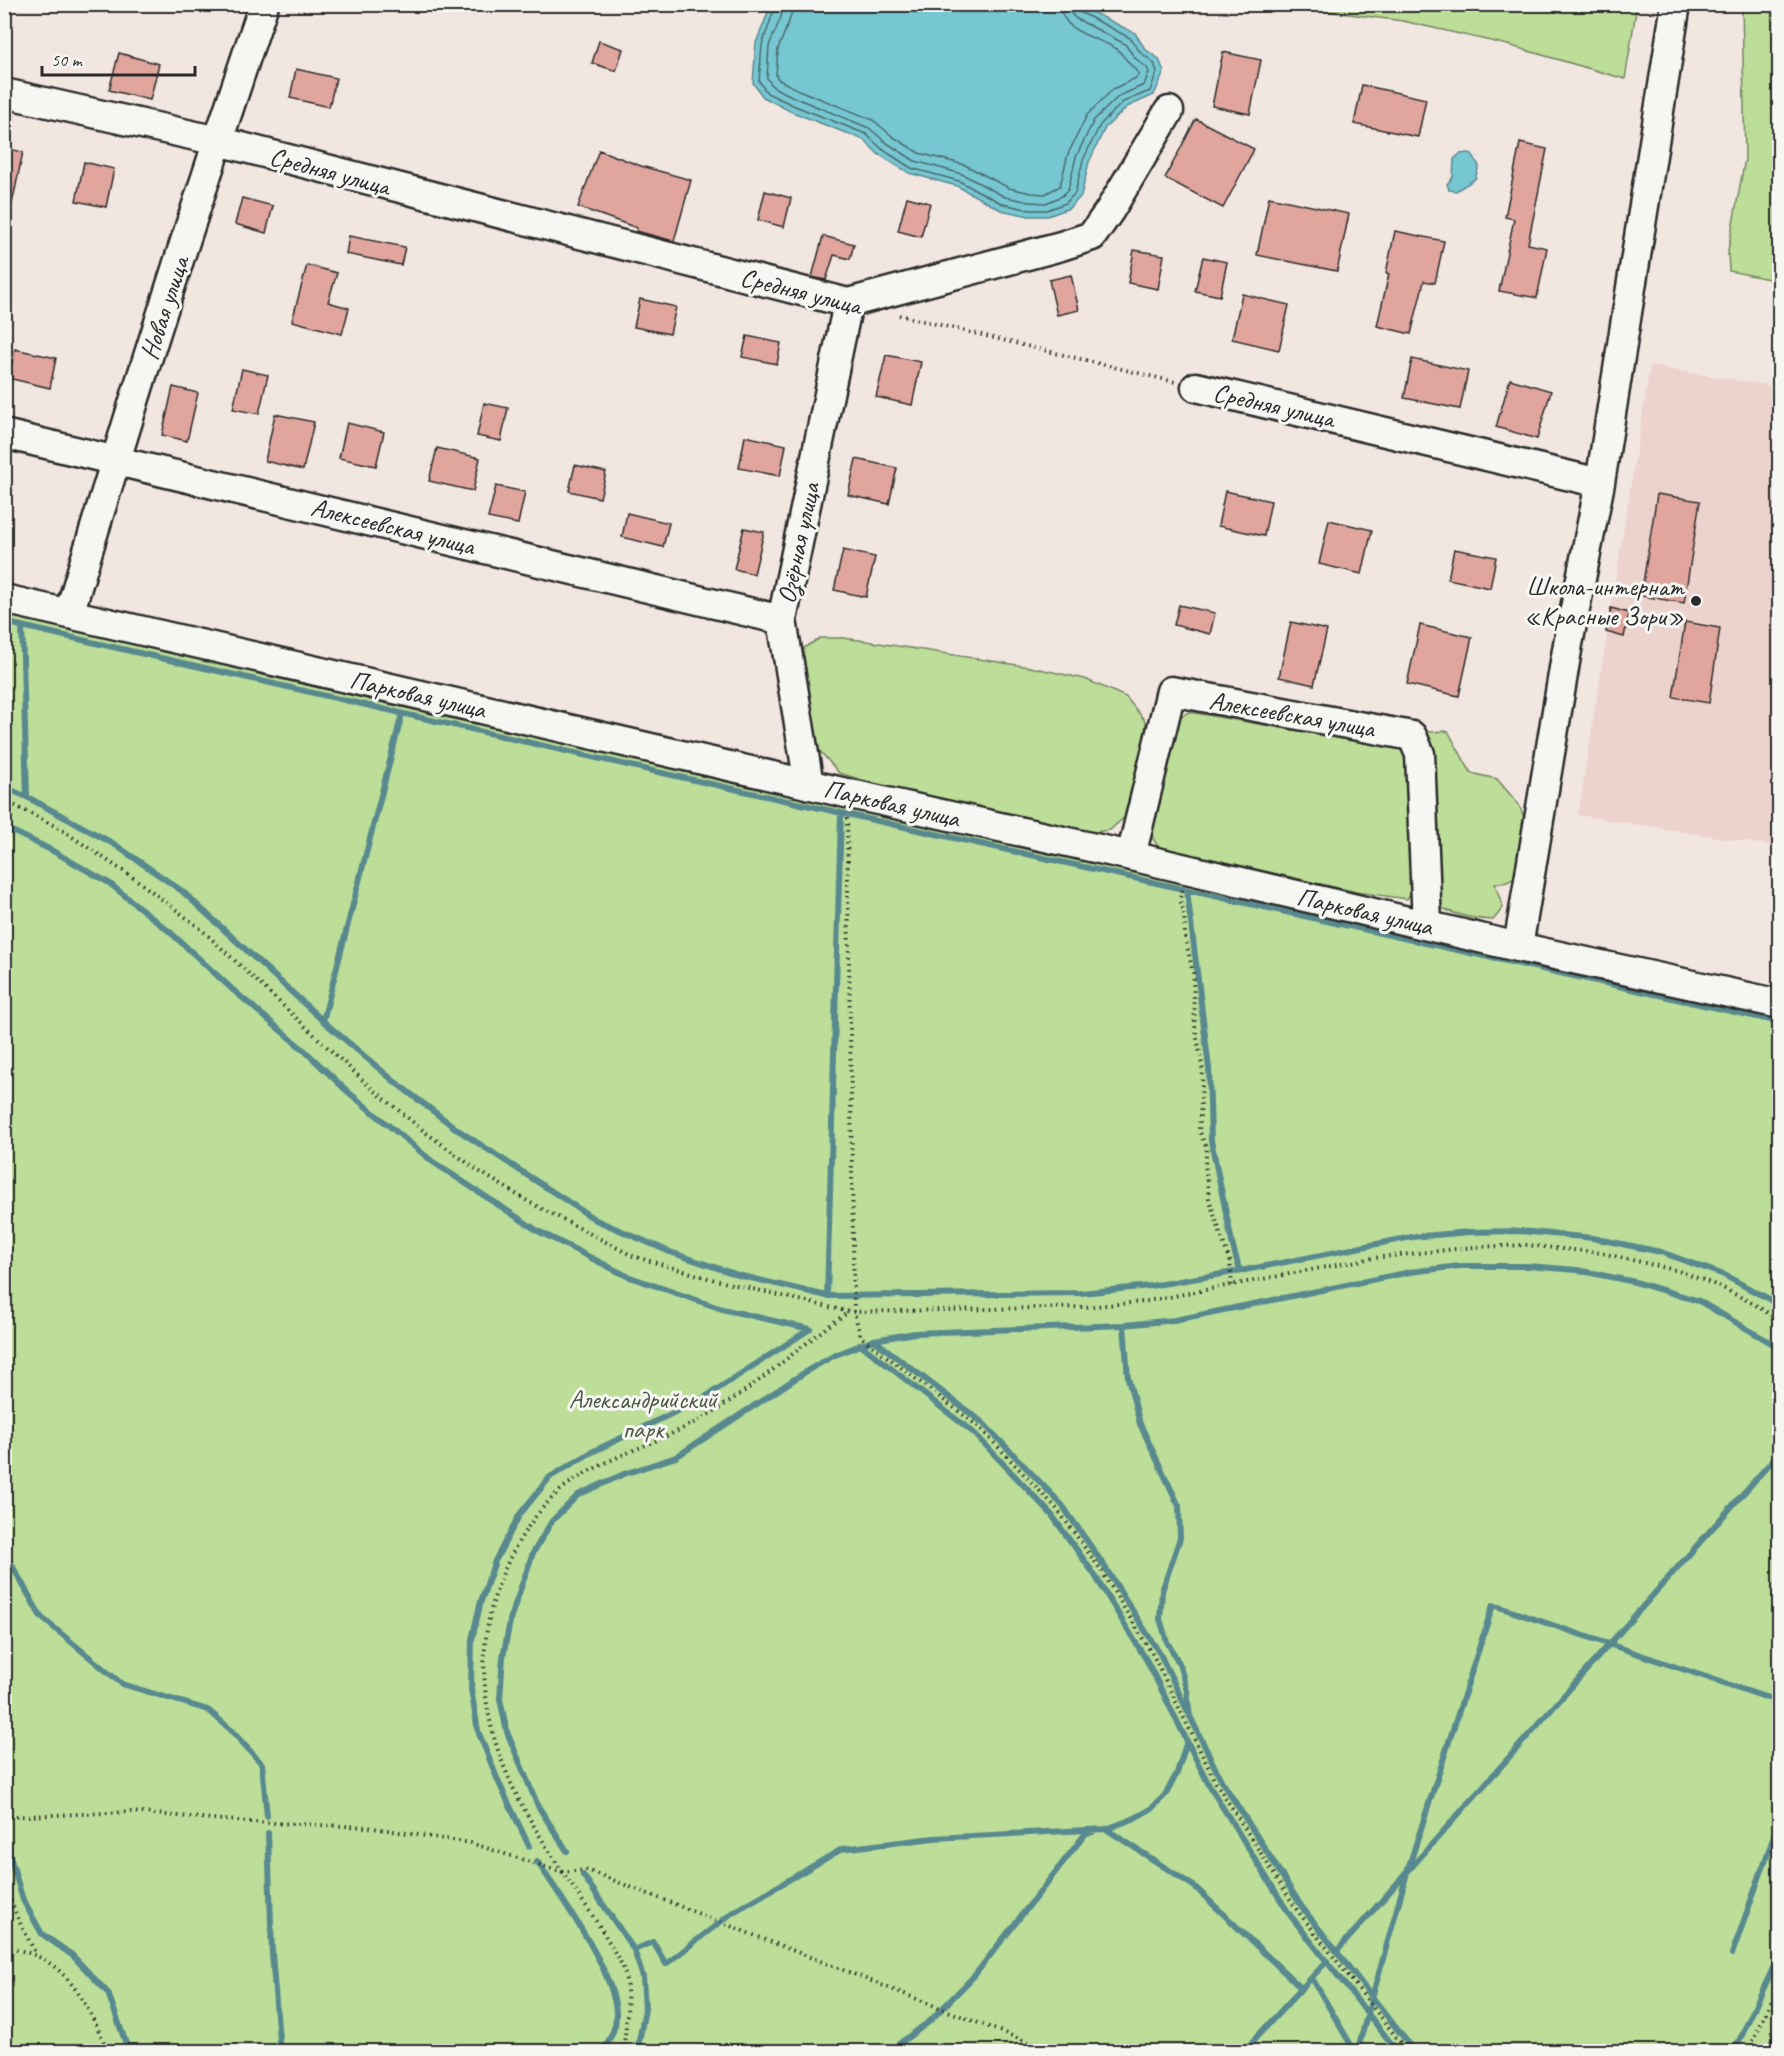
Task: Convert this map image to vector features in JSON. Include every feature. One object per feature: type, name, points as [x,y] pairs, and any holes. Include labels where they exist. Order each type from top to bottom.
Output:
[{"type":"street","name":"Новая улица","points":[[69,614],[115,460],[264,4]]},
{"type":"street","points":[[1518,947],[1568,644],[1599,483],[1676,4]]},
{"type":"street","name":"Средняя улица","points":[[4,93],[218,141],[848,303]]},
{"type":"street","points":[[848,303],[1092,236],[1169,111]]},
{"type":"street","name":"Озёрная улица","points":[[809,785],[782,620],[848,303]]},
{"type":"street","name":"Средняя улица","points":[[1196,387],[1599,483]]},
{"type":"street","name":"Алексеевская улица","points":[[4,434],[782,620]]},
{"type":"street","name":"Парковая улица","points":[[4,599],[809,785],[1131,856],[1518,947],[1779,1004]]},
{"type":"street","name":"Алексеевская улица","points":[[1131,856],[1171,691],[1412,736],[1420,754],[1427,926]]},
{"type":"path","name":"Средняя улица","points":[[894,314],[1196,387]]},
{"type":"path","points":[[4,800],[59,828],[138,881],[201,929],[369,1086],[477,1170],[521,1197],[633,1256],[715,1280],[852,1312],[1084,1307],[1142,1302],[1383,1257],[1474,1247],[1526,1245],[1602,1253],[1679,1271],[1721,1287],[1754,1304],[1779,1321]]},
{"type":"path","points":[[847,818],[852,1312],[861,1337],[979,1427],[1057,1509],[1101,1570],[1154,1657],[1216,1784],[1297,1910],[1408,2052]]},
{"type":"path","points":[[1180,898],[1193,973],[1195,1026],[1203,1071],[1199,1130],[1207,1149],[1205,1164],[1209,1199],[1230,1262],[1232,1286]]},
{"type":"path","points":[[623,2052],[628,2009],[625,1972],[583,1900],[561,1872],[526,1813],[507,1776],[485,1700],[483,1665],[486,1631],[504,1568],[520,1539],[538,1514],[565,1487],[601,1464],[700,1420],[758,1380],[829,1324],[852,1312]]},
{"type":"path","points":[[4,1817],[131,1812],[249,1822],[367,1827],[471,1843],[561,1872],[587,1870],[1053,2052]]},
{"type":"path","points":[[4,1885],[36,1954]]},
{"type":"path","points":[[4,1948],[36,1954],[60,1969],[82,1996],[107,2052]]},
{"type":"path","points":[[1748,2052],[1779,1983]]},
{"type":"path","points":[[618,2052],[624,2044]]},
{"type":"shaded area","name":"Школа-интернат «Красные Зори»","points":[[1650,366],[1779,387],[1779,847],[1578,815]]},
{"type":"green space","points":[[1280,5],[1637,5],[1625,79],[1508,45],[1403,21]]},
{"type":"green space","points":[[1742,5],[1779,5],[1779,281],[1729,271],[1728,250],[1745,159]]},
{"type":"green space","name":"Александрийский парк","points":[[5,612],[587,748],[1779,1011],[1779,2051],[5,2052]]},
{"type":"green space","points":[[820,638],[866,641],[1030,667],[1085,679],[1126,697],[1146,722],[1142,762],[1128,814],[1110,830],[1086,833],[1022,816],[903,792],[839,773],[820,751],[808,725],[801,679],[804,648]]},
{"type":"green space","points":[[1189,712],[1312,733],[1393,743],[1405,754],[1411,805],[1414,887],[1407,899],[1357,892],[1244,867],[1184,859],[1158,847],[1150,833],[1177,718]]},
{"type":"green space","points":[[1448,731],[1471,773],[1497,779],[1519,805],[1531,834],[1522,874],[1507,882],[1495,884],[1503,908],[1493,920],[1463,916],[1435,904],[1423,738],[1429,732]]},
{"type":"water","points":[[771,5],[1078,5],[1135,33],[1145,49],[1159,59],[1164,72],[1154,95],[1127,107],[1105,128],[1089,162],[1081,196],[1069,208],[1048,216],[1029,216],[1001,210],[957,186],[909,173],[878,154],[864,140],[792,112],[763,97],[753,83],[756,43]]},
{"type":"water","points":[[1460,154],[1472,154],[1479,166],[1475,179],[1456,191],[1449,190],[1447,184],[1453,177],[1454,159]]},
{"type":"building","points":[[599,41],[623,49],[616,71],[592,63]]},
{"type":"building","points":[[1223,52],[1261,60],[1250,114],[1212,106]]},
{"type":"building","points":[[119,53],[159,64],[150,100],[109,90]]},
{"type":"building","points":[[296,69],[336,78],[329,107],[290,98]]},
{"type":"building","points":[[1362,85],[1426,99],[1418,137],[1354,124]]},
{"type":"building","points":[[1196,119],[1254,149],[1223,208],[1165,178]]},
{"type":"building","points":[[1520,143],[1547,149],[1528,244],[1547,248],[1537,298],[1499,291],[1514,219],[1505,217]]},
{"type":"building","points":[[4,148],[23,152],[12,204],[4,203]]},
{"type":"building","points":[[599,150],[641,166],[691,180],[674,241],[636,231],[637,228],[578,207]]},
{"type":"building","points":[[84,162],[114,169],[106,207],[76,201]]},
{"type":"building","points":[[765,191],[791,198],[784,227],[758,220]]},
{"type":"building","points":[[907,197],[930,203],[921,237],[898,231]]},
{"type":"building","points":[[1269,197],[1349,214],[1337,271],[1257,255]]},
{"type":"building","points":[[242,198],[273,206],[266,233],[235,224]]},
{"type":"building","points":[[1395,231],[1444,241],[1435,283],[1424,281],[1411,334],[1377,326],[1389,274],[1386,273]]},
{"type":"building","points":[[349,236],[405,247],[401,265],[346,254]]},
{"type":"building","points":[[823,236],[854,244],[850,259],[834,255],[826,280],[812,277]]},
{"type":"building","points":[[1134,250],[1164,255],[1158,289],[1128,283]]},
{"type":"building","points":[[1203,257],[1227,262],[1220,296],[1195,291]]},
{"type":"building","points":[[307,265],[337,273],[328,302],[349,308],[342,334],[292,321]]},
{"type":"building","points":[[1071,275],[1079,310],[1057,315],[1049,280]]},
{"type":"building","points":[[1242,294],[1289,305],[1279,350],[1232,339]]},
{"type":"building","points":[[640,299],[676,307],[670,334],[634,327]]},
{"type":"building","points":[[747,336],[781,343],[777,364],[742,357]]},
{"type":"building","points":[[15,349],[56,358],[50,388],[8,378]]},
{"type":"building","points":[[886,355],[921,362],[912,405],[876,397]]},
{"type":"building","points":[[1412,359],[1468,371],[1460,409],[1404,398]]},
{"type":"building","points":[[242,369],[268,375],[259,414],[233,409]]},
{"type":"building","points":[[1510,379],[1551,391],[1537,439],[1496,427]]},
{"type":"building","points":[[173,387],[198,393],[187,441],[162,435]]},
{"type":"building","points":[[484,403],[508,408],[501,441],[477,436]]},
{"type":"building","points":[[275,414],[314,422],[303,470],[265,461]]},
{"type":"building","points":[[347,423],[384,432],[376,466],[339,458]]},
{"type":"building","points":[[745,436],[786,445],[780,476],[739,468]]},
{"type":"building","points":[[437,448],[480,458],[473,491],[429,481]]},
{"type":"building","points":[[856,459],[897,468],[889,504],[848,495]]},
{"type":"building","points":[[575,465],[606,472],[600,498],[569,491]]},
{"type":"building","points":[[496,486],[525,492],[518,524],[488,518]]},
{"type":"building","points":[[1225,491],[1271,501],[1264,536],[1218,526]]},
{"type":"building","points":[[1657,494],[1700,501],[1684,603],[1641,596]]},
{"type":"building","points":[[627,513],[669,523],[663,547],[622,537]]},
{"type":"building","points":[[1329,520],[1372,530],[1362,574],[1319,564]]},
{"type":"building","points":[[744,528],[764,532],[754,574],[734,569]]},
{"type":"building","points":[[1454,549],[1496,557],[1490,588],[1448,579]]},
{"type":"building","points":[[843,550],[875,557],[866,597],[834,590]]},
{"type":"building","points":[[1179,605],[1215,613],[1210,634],[1174,625]]},
{"type":"building","points":[[1611,608],[1629,613],[1624,637],[1606,632]]},
{"type":"building","points":[[1291,622],[1327,630],[1314,685],[1279,677]]},
{"type":"building","points":[[1685,622],[1720,628],[1709,703],[1673,697]]},
{"type":"building","points":[[1420,625],[1472,637],[1459,696],[1407,684]]},
{"type":"waterway","points":[[4,622],[669,775],[1780,1022]]},
{"type":"waterway","points":[[4,787],[27,797],[22,626]]},
{"type":"waterway","points":[[27,797],[114,844],[182,891],[323,1021],[402,714]]},
{"type":"waterway","points":[[323,1021],[395,1082],[458,1130],[596,1220],[670,1252],[738,1275],[827,1296],[841,813]]},
{"type":"waterway","points":[[4,827],[51,850],[109,883],[170,932],[347,1091],[433,1162],[538,1231],[627,1276],[722,1309],[810,1329],[702,1399],[592,1452],[550,1477],[520,1514],[495,1561],[481,1601],[472,1639],[471,1689],[478,1731],[499,1783],[529,1846]]},
{"type":"waterway","points":[[1187,891],[1209,1068],[1211,1140],[1240,1271],[1412,1237],[1469,1232],[1521,1231],[1593,1238],[1661,1252],[1724,1275],[1780,1305]]},
{"type":"waterway","points":[[1124,1325],[1175,1320],[1410,1272],[1460,1266],[1528,1266],[1577,1270],[1635,1282],[1699,1301],[1780,1348]]},
{"type":"waterway","points":[[827,1296],[1081,1293],[1150,1286],[1240,1271]]},
{"type":"waterway","points":[[567,1851],[538,1806],[507,1732],[500,1699],[503,1657],[511,1616],[533,1553],[552,1521],[578,1495],[624,1474],[676,1457],[810,1369],[835,1355],[874,1340],[915,1333],[1124,1325],[1128,1378],[1140,1424],[1179,1506],[1180,1538],[1162,1591],[1160,1619],[1167,1642],[1179,1663],[1187,1691],[1190,1717]]},
{"type":"waterway","points":[[874,1340],[983,1423],[1062,1505],[1105,1567],[1160,1654],[1221,1780],[1302,1907],[1415,2052]]},
{"type":"waterway","points":[[860,1344],[974,1433],[1051,1514],[1094,1574],[1147,1661],[1210,1787],[1290,1915],[1398,2052]]},
{"type":"waterway","points":[[1337,1951],[1780,1452]]},
{"type":"waterway","points":[[4,1551],[41,1617],[122,1684],[208,1710],[230,1729],[262,1764],[267,1816]]},
{"type":"waterway","points":[[1357,2052],[1408,1869],[1493,1605],[1780,1702]]},
{"type":"waterway","points":[[583,1875],[634,1950],[653,1942],[666,1964],[732,1913],[842,1849],[934,1838],[1106,1829],[1133,1819],[1151,1809],[1166,1794],[1177,1773],[1187,1741]]},
{"type":"waterway","points":[[1732,1954],[1780,1819]]},
{"type":"waterway","points":[[1106,1829],[1195,1887],[1302,1989]]},
{"type":"waterway","points":[[888,2052],[930,2021],[974,1976],[1086,1833],[1093,1832]]},
{"type":"waterway","points":[[268,1833],[272,1954],[280,2052]]},
{"type":"waterway","points":[[4,1836],[23,1900],[42,1934],[72,1955],[108,1993],[129,2052]]},
{"type":"waterway","points":[[537,1861],[586,1937],[608,1980],[614,2000],[616,2022],[603,2052]]},
{"type":"waterway","points":[[634,1950],[643,1977],[645,2009],[637,2052]]},
{"type":"waterway","points":[[1734,2052],[1780,1953]]},
{"type":"waterway","points":[[1246,2052],[1252,2042],[1327,1961]]},
{"type":"waterway","points":[[1312,1978],[1355,2052]]},
{"type":"waterway","points":[[1769,2052],[1780,2025]]},
{"type":"place","name":"Школа-интернат «Красные Зори»","points":[[1696,601]]}]
